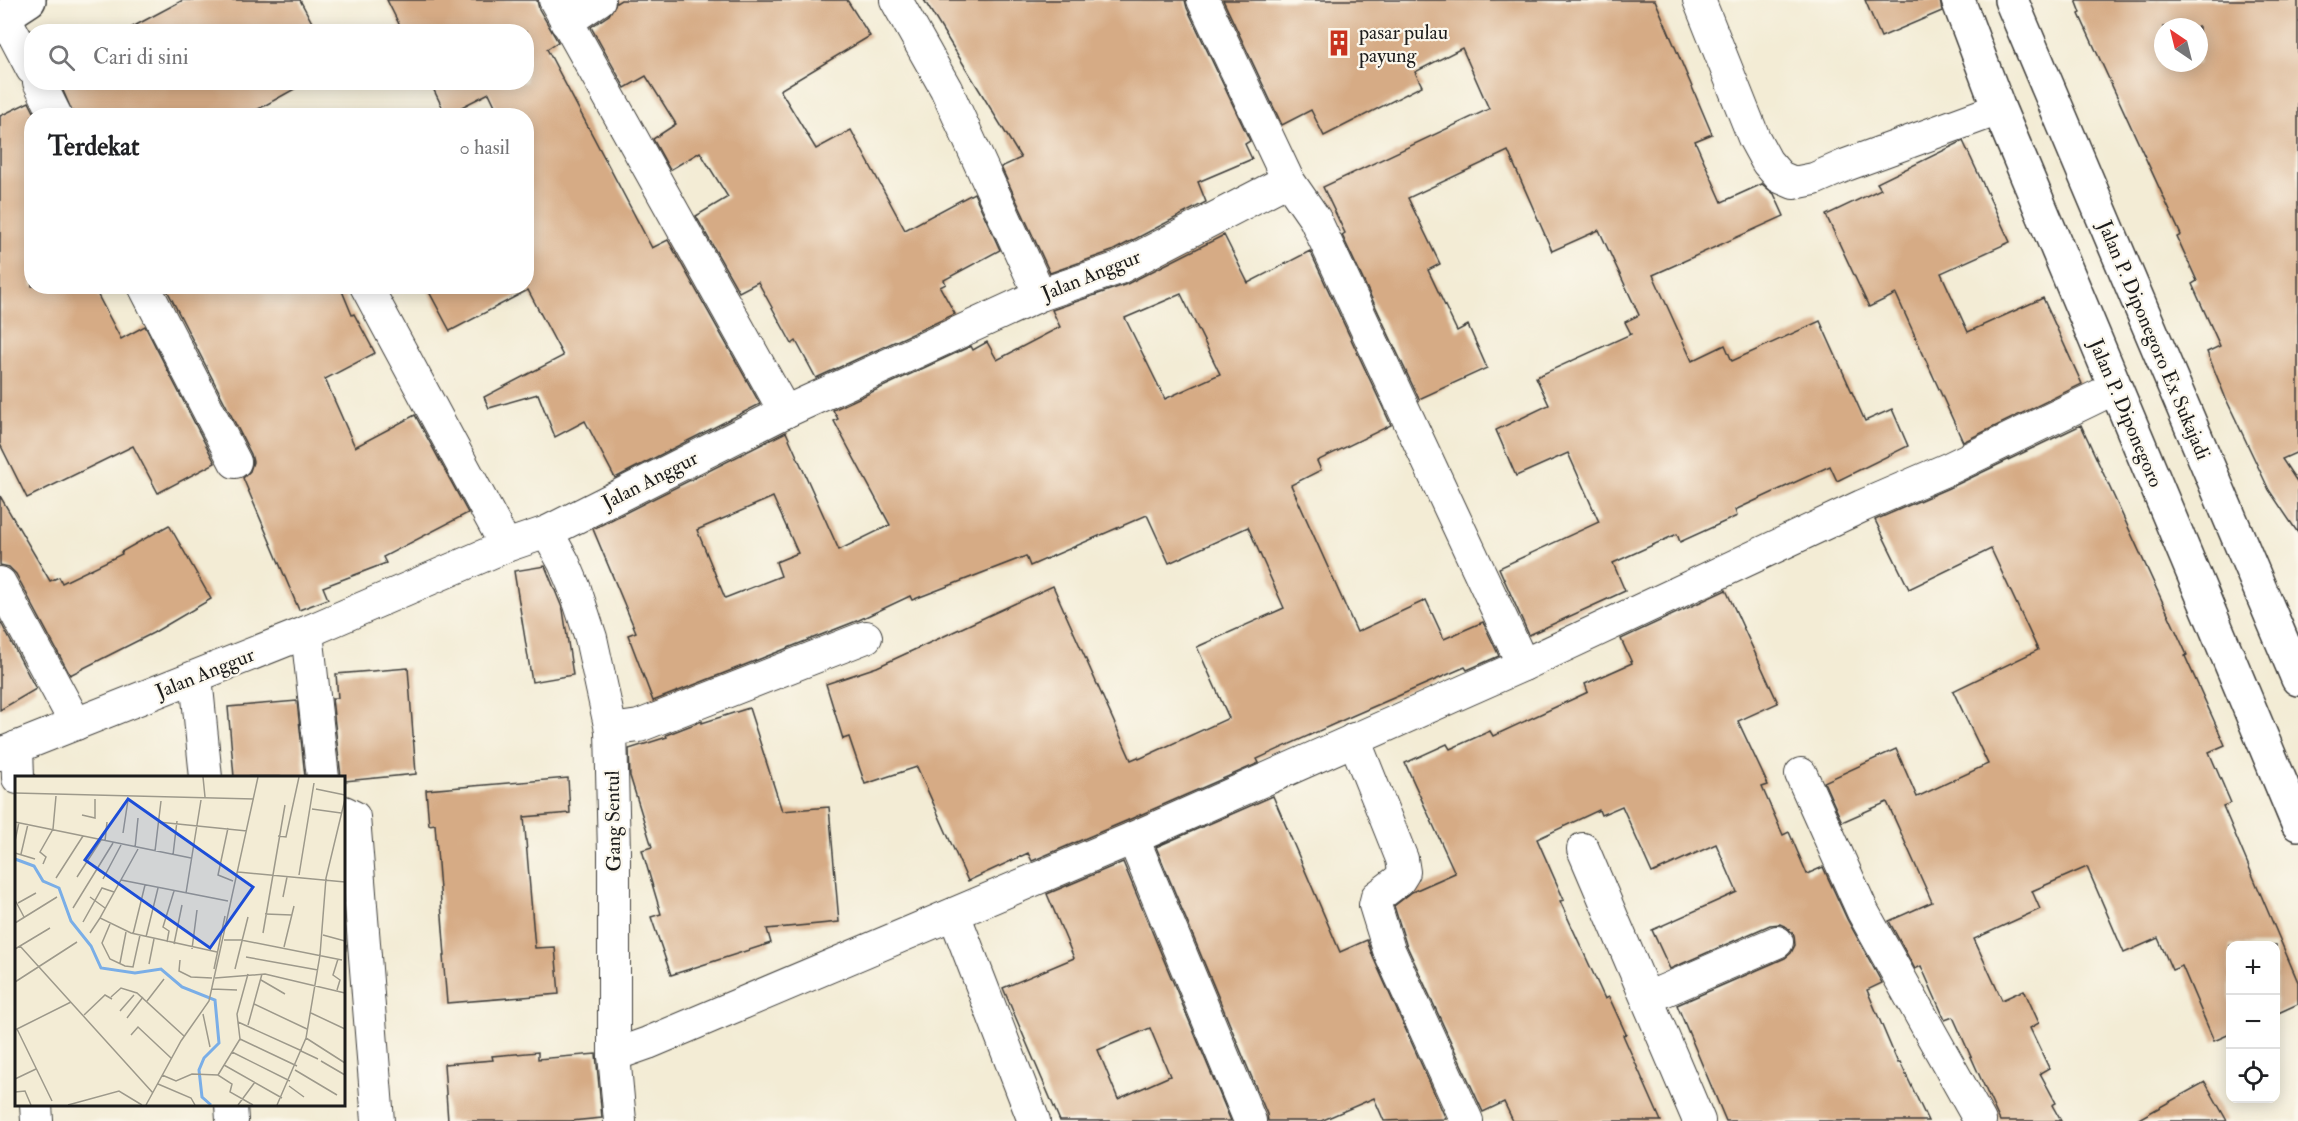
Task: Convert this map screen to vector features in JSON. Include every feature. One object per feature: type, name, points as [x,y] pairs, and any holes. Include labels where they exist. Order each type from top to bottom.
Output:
[{"type":"main road","name":"Jalan P. Diponegoro","points":[[1958,0],[1999,109],[2298,824]]},
{"type":"main road","name":"Jalan P. Diponegoro Ex Sukajadi","points":[[2011,0],[2298,679]]},
{"type":"street","points":[[598,0],[561,11],[785,412]]},
{"type":"street","points":[[896,0],[946,89],[1040,295]]},
{"type":"street","points":[[1203,0],[1288,180],[1315,219],[1523,665]]},
{"type":"street","points":[[1699,0],[1754,138],[1767,162],[1780,177],[1794,183],[1814,179],[1999,109]]},
{"type":"street","points":[[11,12],[24,47]]},
{"type":"street","points":[[43,90],[52,108]]},
{"type":"street","name":"Jalan Anggur","points":[[12,760],[76,724],[307,632],[506,546],[547,532],[785,412],[1040,295],[1119,268],[1288,180]]},
{"type":"street","points":[[148,294],[235,462]]},
{"type":"street","points":[[370,294],[506,546]]},
{"type":"street","points":[[614,1055],[954,914],[1523,665],[1862,506],[1950,468],[2115,388]]},
{"type":"street","name":"Gang Sentul","points":[[547,532],[568,572],[588,628],[611,730],[614,853],[614,1055],[620,1121]]},
{"type":"street","points":[[0,583],[76,724]]},
{"type":"street","points":[[307,632],[323,776]]},
{"type":"street","points":[[611,730],[639,726],[866,637]]},
{"type":"street","points":[[196,677],[206,776]]},
{"type":"street","points":[[1354,739],[1402,859],[1404,872],[1399,880],[1377,897],[1375,906],[1377,916],[1389,950],[1467,1121]]},
{"type":"street","points":[[1800,774],[1863,912],[1980,1121]]},
{"type":"street","points":[[345,812],[354,816],[378,1121]]},
{"type":"street","points":[[1133,837],[1250,1121]]},
{"type":"street","points":[[1583,849],[1700,1121]]},
{"type":"street","points":[[954,914],[1034,1121]]},
{"type":"street","points":[[1647,998],[1777,942]]},
{"type":"street","points":[[36,1106],[37,1121]]},
{"type":"street","points":[[231,1106],[232,1121]]},
{"type":"building","points":[[183,0],[300,0],[313,24],[138,24]]},
{"type":"building","points":[[387,0],[537,0],[539,9],[558,42],[547,49],[652,248],[668,240],[760,404],[615,478],[585,421],[555,437],[538,394],[489,408],[484,397],[563,356],[530,294],[534,294],[534,108],[496,108],[489,93],[460,108],[443,108],[434,90],[534,90],[534,24],[399,24]]},
{"type":"building","points":[[621,0],[847,0],[870,36],[780,90],[816,149],[851,130],[905,230],[974,193],[1000,250],[944,280],[946,284],[940,287],[955,314],[816,378],[796,341],[792,344],[758,282],[739,292],[696,216],[728,197],[700,152],[670,170],[653,139],[676,124],[646,76],[625,88],[591,27],[609,15],[616,3]]},
{"type":"building","points":[[924,0],[1185,0],[1250,141],[1245,144],[1252,159],[1198,182],[1206,202],[1112,251],[1050,273],[1001,167],[1021,158]]},
{"type":"building","points":[[1223,0],[1655,0],[1712,134],[1695,141],[1722,202],[1762,184],[1774,194],[1784,216],[1653,275],[1692,361],[1725,345],[1732,361],[1820,321],[1865,421],[1892,409],[1908,446],[1837,481],[1830,466],[1735,510],[1737,516],[1680,542],[1677,534],[1613,563],[1625,591],[1529,635],[1499,568],[1599,522],[1568,453],[1516,476],[1496,430],[1549,405],[1536,377],[1631,334],[1625,322],[1639,315],[1599,230],[1552,251],[1508,151],[1408,198],[1440,264],[1428,270],[1457,331],[1468,325],[1487,368],[1419,399],[1342,235],[1345,233],[1323,187],[1489,109],[1462,48],[1415,72],[1422,86],[1324,136],[1311,110],[1282,125]]},
{"type":"building","points":[[1865,0],[1940,0],[1942,11],[1881,37]]},
{"type":"building","points":[[2076,0],[2298,0],[2298,452],[2282,459],[2298,483],[2298,533],[2269,490],[2226,399],[2207,352],[2220,346],[2192,284],[2197,281],[2177,237],[2181,235],[2079,14],[2081,13]]},
{"type":"building","points":[[63,90],[293,90],[260,108],[71,108]]},
{"type":"building","points":[[29,102],[32,108],[24,108],[24,294],[97,294],[121,339],[145,326],[215,463],[158,493],[133,446],[27,498],[0,444],[0,116]]},
{"type":"building","points":[[1963,141],[2010,242],[1941,273],[1968,332],[2043,298],[2082,384],[1963,442],[1896,294],[1869,307],[1826,215],[1881,189],[1877,183]]},
{"type":"building","points":[[1224,235],[1248,283],[1310,251],[1391,425],[1317,461],[1321,470],[1291,485],[1357,632],[1426,600],[1444,639],[1483,622],[1499,656],[1467,670],[1465,667],[1352,716],[1257,759],[1259,763],[1032,861],[1028,853],[968,881],[917,767],[865,784],[849,737],[843,739],[826,684],[877,667],[1053,586],[1131,760],[1138,757],[1139,759],[1229,718],[1197,647],[1284,608],[1248,527],[1169,563],[1147,515],[1030,566],[1026,556],[912,600],[910,596],[859,620],[653,701],[628,635],[636,632],[593,529],[786,432],[839,550],[890,525],[834,421],[838,419],[833,410],[971,346],[973,350],[987,342],[997,360],[1060,327],[1052,310],[1127,284]],"holes":[[[1181,294],[1220,374],[1165,399],[1125,318]],[[773,497],[798,553],[776,562],[781,576],[725,598],[697,530]]]},
{"type":"building","points":[[169,294],[343,294],[352,315],[354,314],[375,353],[325,379],[355,447],[415,415],[468,513],[383,557],[386,563],[323,587],[328,599],[299,610],[243,478],[250,471],[253,462]]},
{"type":"building","points":[[430,294],[520,294],[450,331]]},
{"type":"building","points":[[2081,425],[2187,655],[2185,656],[2225,745],[2209,752],[2231,803],[2223,806],[2298,982],[2298,1004],[2280,1012],[2280,941],[2226,941],[2226,1036],[2214,1041],[2182,966],[2172,970],[2158,938],[2124,953],[2087,867],[2032,891],[2040,909],[1974,939],[2002,1000],[2024,990],[2039,1023],[2030,1028],[2049,1068],[2040,1073],[2056,1103],[2052,1105],[2061,1121],[2000,1121],[1953,1017],[1945,1020],[1921,966],[1915,969],[1889,921],[1932,902],[1887,802],[1842,822],[1824,782],[1896,749],[1917,797],[1988,764],[1953,691],[2038,650],[1991,549],[1909,589],[1875,520],[1958,484]]},
{"type":"building","points":[[0,496],[50,581],[59,577],[62,583],[122,554],[121,552],[169,525],[211,599],[153,633],[70,675],[16,574],[9,567],[0,565]]},
{"type":"building","points":[[545,566],[563,610],[573,675],[532,682],[514,571]]},
{"type":"building","points":[[1726,590],[1778,703],[1738,721],[1768,785],[1762,787],[1783,835],[1789,832],[1807,874],[1823,867],[1847,919],[1882,983],[1867,990],[1898,1063],[1900,1062],[1928,1121],[1726,1121],[1677,1005],[1785,958],[1795,945],[1794,935],[1787,927],[1780,924],[1770,925],[1670,969],[1652,930],[1737,892],[1716,844],[1652,873],[1622,806],[1601,815],[1599,810],[1537,839],[1564,900],[1560,901],[1605,999],[1609,997],[1626,1034],[1623,1035],[1661,1121],[1513,1121],[1504,1102],[1483,1112],[1406,944],[1394,906],[1412,892],[1455,873],[1405,763],[1447,744],[1450,749],[1490,731],[1493,736],[1588,692],[1585,684],[1632,663],[1621,639]]},
{"type":"building","points":[[0,621],[36,689],[0,710]]},
{"type":"building","points":[[408,668],[416,774],[345,781],[345,776],[341,776],[332,698],[338,698],[336,674]]},
{"type":"building","points":[[297,701],[305,776],[234,776],[228,707]]},
{"type":"building","points":[[749,708],[782,811],[829,807],[839,922],[767,929],[771,943],[671,975],[651,917],[661,914],[642,850],[652,847],[630,776],[629,749],[667,737],[666,735],[702,721],[702,723]]},
{"type":"building","points":[[568,778],[570,813],[524,817],[535,948],[555,947],[559,994],[447,1003],[435,824],[429,825],[426,790]]},
{"type":"building","points":[[1273,796],[1340,952],[1367,940],[1446,1119],[1384,1121],[1374,1098],[1321,1121],[1268,1121],[1156,847]]},
{"type":"building","points":[[1123,862],[1231,1121],[1060,1121],[1003,988],[1074,958],[1047,894]],"holes":[[[1150,1028],[1170,1076],[1118,1099],[1098,1050]]]},
{"type":"building","points":[[538,1052],[538,1059],[596,1054],[602,1118],[571,1121],[448,1121],[444,1064],[493,1060],[492,1056]]},
{"type":"building","points":[[2205,1082],[2227,1121],[2135,1121]]},
{"type":"place","name":"pasar pulau payung","points":[[1339,43]]}]
